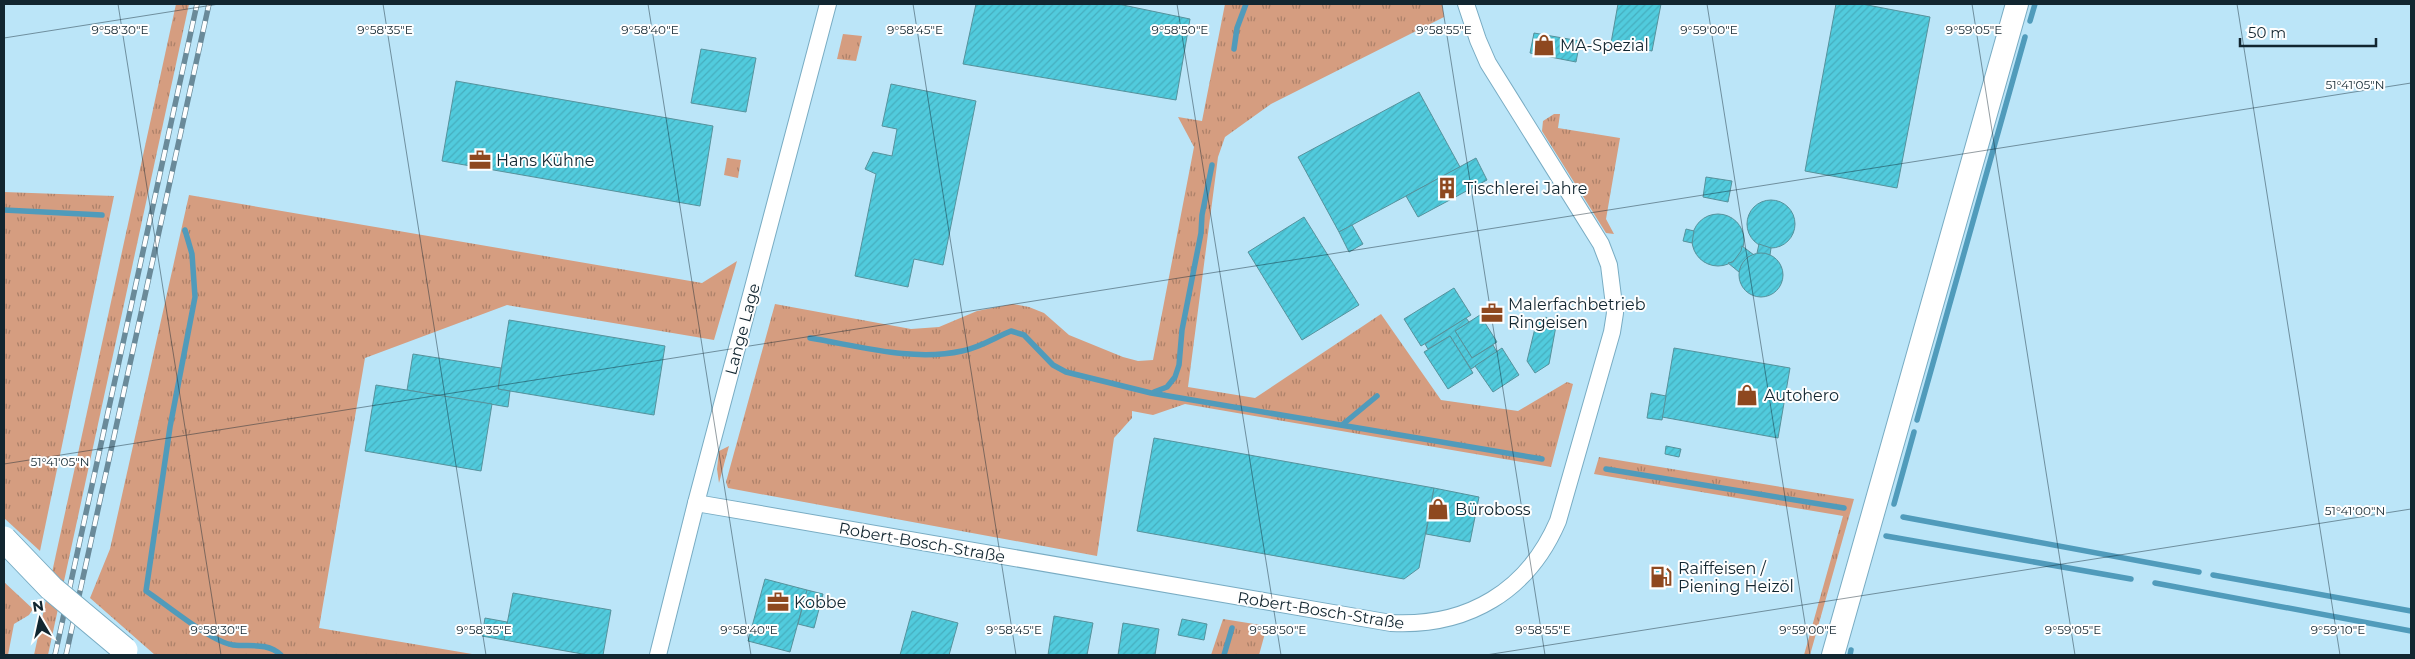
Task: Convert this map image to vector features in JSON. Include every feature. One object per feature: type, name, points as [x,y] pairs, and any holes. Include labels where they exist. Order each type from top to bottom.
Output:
[{"type":"main road","points":[[1833,655],[2017,4]]},
{"type":"main road","points":[[4,539],[51,588],[125,650]]},
{"type":"street","name":"Lange Lage","points":[[658,655],[828,4]]},
{"type":"street","name":"Robert-Bosch-Straße","points":[[696,504],[1391,623],[1433,622],[1464,614],[1492,601],[1505,592],[1531,568],[1551,538],[1558,521],[1612,332],[1615,313],[1609,265],[1598,238],[1488,63],[1466,4]]},
{"type":"green space","points":[[176,4],[189,4],[48,655],[34,655]]},
{"type":"green space","points":[[1225,4],[1442,4],[1444,17],[1271,104],[1225,137],[1218,157],[1188,387],[1255,398],[1381,314],[1441,400],[1518,411],[1567,382],[1573,384],[1551,467],[1185,404],[1153,415],[1132,411],[1132,418],[1114,438],[1097,556],[728,488],[726,482],[775,304],[911,329],[939,327],[977,311],[1013,304],[1029,307],[1044,313],[1069,335],[1123,357],[1138,361],[1153,360],[1194,147],[1178,117],[1202,121]]},
{"type":"green space","points":[[843,34],[862,36],[856,61],[837,59]]},
{"type":"green space","points":[[1554,114],[1560,114],[1558,128],[1620,138],[1606,219],[1614,234],[1606,233],[1542,131],[1543,121]]},
{"type":"green space","points":[[727,158],[741,160],[738,178],[724,175]]},
{"type":"green space","points":[[4,192],[114,196],[40,551],[4,518]]},
{"type":"green space","points":[[189,195],[702,283],[737,261],[714,340],[507,305],[365,358],[319,628],[478,655],[155,655],[90,598],[110,549]]},
{"type":"green space","points":[[729,446],[719,483],[717,469],[719,451]]},
{"type":"green space","points":[[1599,457],[1854,499],[1810,655],[1804,655],[1843,516],[1594,474]]},
{"type":"green space","points":[[4,582],[33,609],[29,615],[14,624],[8,655],[4,655]]},
{"type":"green space","points":[[1223,619],[1267,626],[1259,655],[1211,655]]},
{"type":"building","points":[[976,4],[1118,4],[1190,19],[1176,100],[963,64]]},
{"type":"building","points":[[1618,4],[1661,4],[1652,51],[1611,43]]},
{"type":"building","points":[[1836,4],[1862,4],[1930,17],[1897,188],[1805,171]]},
{"type":"building","points":[[1534,33],[1580,41],[1576,62],[1530,53]]},
{"type":"building","points":[[701,49],[756,58],[746,112],[691,103]]},
{"type":"building","points":[[456,81],[713,126],[700,206],[442,161]]},
{"type":"building","points":[[891,84],[976,101],[943,265],[914,259],[908,287],[855,276],[876,174],[865,169],[873,152],[892,156],[897,129],[882,126]]},
{"type":"building","points":[[1419,92],[1460,167],[1339,232],[1298,157]]},
{"type":"building","name":"Tischlerei Jahre","points":[[1476,158],[1487,180],[1418,217],[1406,196]]},
{"type":"building","points":[[1706,177],[1732,181],[1728,202],[1703,197]]},
{"type":"building","points":[[1771,200],[1780,202],[1788,207],[1793,215],[1795,224],[1793,233],[1788,241],[1780,246],[1771,248],[1762,246],[1754,241],[1749,233],[1747,224],[1749,215],[1754,207],[1762,202]]},
{"type":"building","points":[[1718,214],[1728,216],[1736,222],[1742,230],[1744,240],[1742,250],[1736,258],[1728,264],[1718,266],[1708,264],[1700,258],[1694,250],[1692,240],[1694,230],[1700,222],[1708,216]]},
{"type":"building","points":[[1304,217],[1359,305],[1302,340],[1248,252]]},
{"type":"building","points":[[1352,225],[1363,244],[1349,252],[1339,232]]},
{"type":"building","points":[[1686,229],[1694,231],[1692,243],[1683,241]]},
{"type":"building","points":[[1759,244],[1771,248],[1770,255],[1757,253]]},
{"type":"building","points":[[1742,246],[1754,255],[1748,257],[1739,272],[1728,263],[1733,262],[1741,251]]},
{"type":"building","points":[[1761,253],[1773,257],[1779,263],[1783,275],[1779,287],[1773,293],[1761,297],[1749,293],[1743,287],[1739,275],[1743,263],[1749,257]]},
{"type":"building","points":[[1454,288],[1471,315],[1421,346],[1404,319]]},
{"type":"building","points":[[1480,315],[1497,342],[1472,358],[1455,331]]},
{"type":"building","points":[[1546,317],[1556,326],[1549,364],[1535,373],[1527,361],[1536,324]]},
{"type":"building","points":[[1466,318],[1469,322],[1455,331],[1472,358],[1493,345],[1497,352],[1471,369],[1450,336],[1428,349],[1425,344]]},
{"type":"building","points":[[509,320],[665,346],[654,415],[498,389]]},
{"type":"building","points":[[1450,336],[1473,373],[1448,389],[1424,352]]},
{"type":"building","points":[[1502,348],[1519,375],[1493,392],[1475,366]]},
{"type":"building","points":[[1674,348],[1790,368],[1778,438],[1662,417]]},
{"type":"building","points":[[413,354],[501,368],[498,389],[510,391],[508,407],[407,390]]},
{"type":"building","points":[[376,385],[492,404],[481,471],[365,451]]},
{"type":"building","points":[[1651,393],[1666,396],[1662,420],[1647,418]]},
{"type":"building","points":[[1154,438],[1434,488],[1419,568],[1404,579],[1137,531]]},
{"type":"building","points":[[1666,446],[1681,449],[1679,457],[1665,454]]},
{"type":"building","points":[[1434,488],[1479,497],[1470,542],[1426,534]]},
{"type":"building","points":[[1655,567],[1672,572],[1668,587],[1651,582]]},
{"type":"building","points":[[765,579],[807,590],[790,652],[748,641]]},
{"type":"building","points":[[807,590],[823,594],[814,628],[798,624]]},
{"type":"building","points":[[513,593],[611,610],[603,655],[588,655],[504,640]]},
{"type":"building","points":[[912,611],[958,623],[949,655],[900,655]]},
{"type":"building","points":[[1054,616],[1093,623],[1087,655],[1048,655]]},
{"type":"building","points":[[485,618],[507,622],[504,640],[482,636]]},
{"type":"building","points":[[1182,619],[1207,624],[1204,640],[1178,635]]},
{"type":"building","points":[[1123,623],[1159,629],[1155,655],[1118,655]]},
{"type":"waterway","points":[[1234,49],[1237,28],[1246,4]]},
{"type":"waterway","points":[[2030,21],[2035,4]]},
{"type":"waterway","points":[[1917,420],[2025,37]]},
{"type":"waterway","points":[[1154,392],[1167,387],[1175,377],[1179,365],[1182,330],[1212,165]]},
{"type":"waterway","points":[[4,210],[102,215]]},
{"type":"waterway","points":[[185,230],[192,254],[195,297],[170,427],[146,591],[213,637],[233,645],[270,648],[281,655]]},
{"type":"waterway","points":[[810,338],[886,352],[924,355],[968,350],[1011,331],[1024,335],[1053,365],[1066,372],[1151,393],[1542,459]]},
{"type":"waterway","points":[[1342,425],[1377,396]]},
{"type":"waterway","points":[[1894,504],[1914,432]]},
{"type":"waterway","points":[[1606,469],[1844,508]]},
{"type":"waterway","points":[[1903,517],[2199,572]]},
{"type":"waterway","points":[[1886,536],[2131,579]]},
{"type":"waterway","points":[[2213,575],[2411,611]]},
{"type":"waterway","points":[[2155,583],[2411,631]]},
{"type":"waterway","points":[[1224,655],[1232,628]]},
{"type":"waterway","points":[[1850,655],[1851,650]]},
{"type":"railway","points":[[55,655],[197,4]]},
{"type":"railway","points":[[66,655],[209,4]]},
{"type":"place","name":"MA-Spezial","points":[[1544,45]]},
{"type":"place","name":"Hans Kühne","points":[[480,160]]},
{"type":"place","name":"Tischlerei Jahre","points":[[1447,188]]},
{"type":"place","name":"Malerfachbetrieb Ringeisen","points":[[1492,313]]},
{"type":"place","name":"Autohero","points":[[1747,395]]},
{"type":"place","name":"Büroboss","points":[[1438,509]]},
{"type":"place","name":"Raiffeisen / Piening Heizöl","points":[[1661,577]]},
{"type":"place","name":"Kobbe","points":[[778,602]]}]
